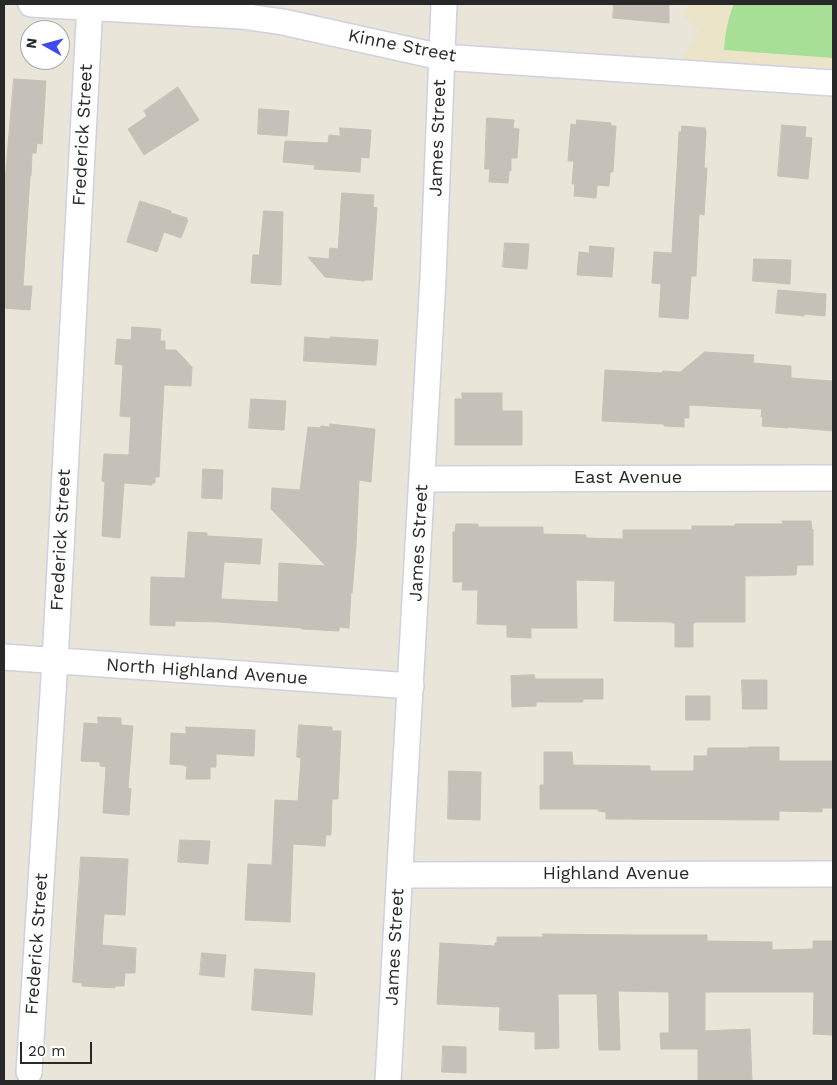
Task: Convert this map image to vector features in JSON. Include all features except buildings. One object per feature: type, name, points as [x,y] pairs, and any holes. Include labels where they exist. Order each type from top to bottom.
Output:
[{"type":"street","name":"Kinne Street","points":[[31,4],[90,5],[241,16],[275,21],[441,57],[833,83]]},
{"type":"street","name":"James Street","points":[[388,1081],[433,278],[444,4]]},
{"type":"street","name":"Frederick Street","points":[[29,1072],[55,661],[90,5]]},
{"type":"street","name":"East Avenue","points":[[422,479],[833,478]]},
{"type":"street","name":"North Highland Avenue","points":[[4,658],[410,686]]},
{"type":"street","name":"Highland Avenue","points":[[400,875],[833,874]]},
{"type":"shaded area","points":[[689,4],[833,4],[833,70],[780,65],[681,61],[699,30],[684,17]]},
{"type":"green space","points":[[734,4],[833,4],[833,58],[724,50],[727,26]]}]
